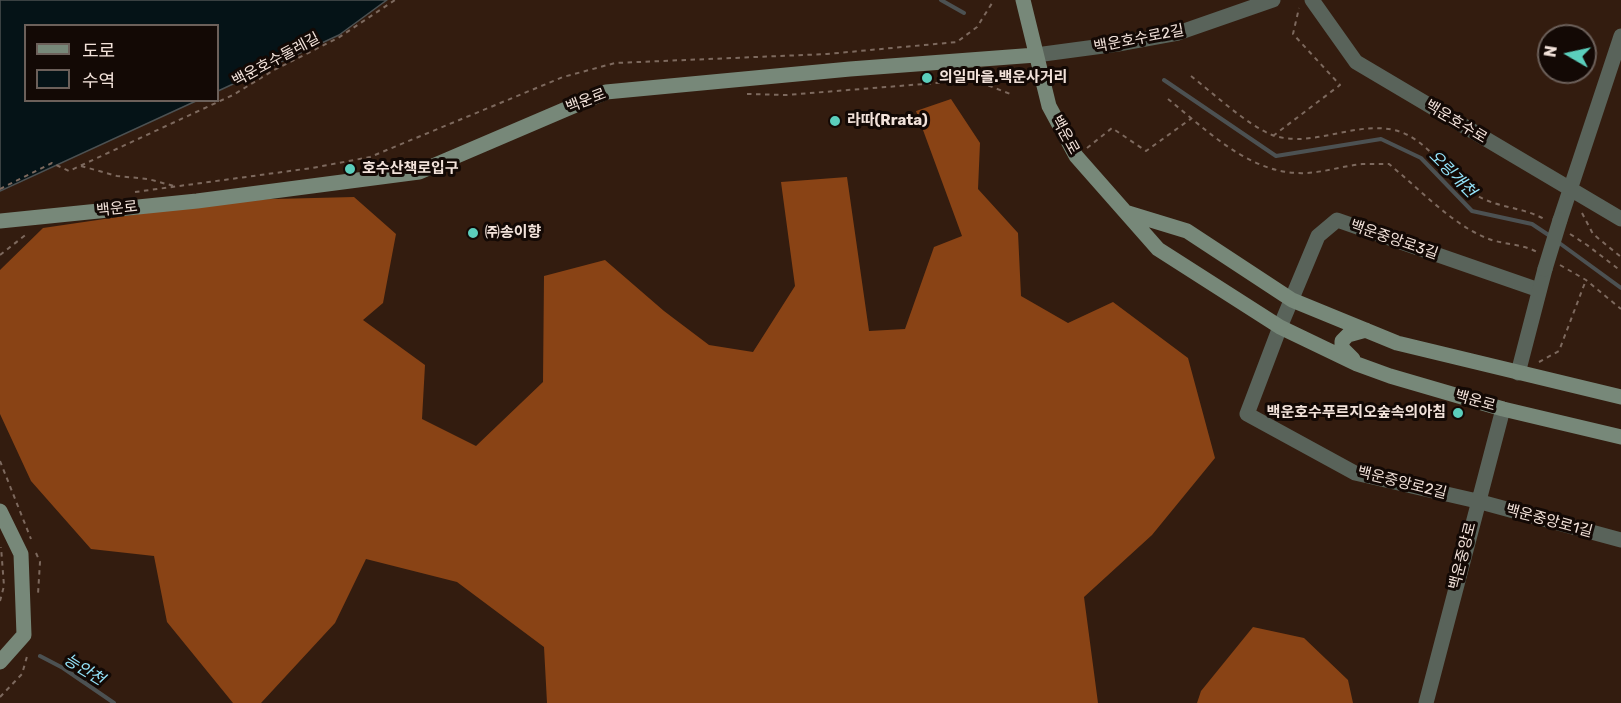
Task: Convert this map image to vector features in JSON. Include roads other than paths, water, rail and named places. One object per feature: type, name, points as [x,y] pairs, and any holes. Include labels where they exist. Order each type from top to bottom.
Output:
[{"type":"main road","points":[[1023,0],[1036,55]]},
{"type":"main road","name":"백운로","points":[[0,221],[197,201],[419,172],[606,92],[850,69],[1036,55],[1049,106],[1076,156],[1158,249],[1280,327],[1357,364],[1503,409],[1621,436]]},
{"type":"main road","points":[[1126,213],[1187,231],[1292,300],[1397,343],[1621,397]]},
{"type":"main road","points":[[1357,364],[1342,348],[1342,341],[1348,335],[1366,330]]},
{"type":"main road","points":[[0,511],[21,554],[24,634],[0,662]]},
{"type":"street","name":"백운호수로2길","points":[[1036,55],[1178,33],[1273,0]]},
{"type":"street","name":"백운호수로","points":[[1312,0],[1356,62],[1621,219]]},
{"type":"street","points":[[1518,373],[1539,290],[1551,266],[1558,224],[1621,36]]},
{"type":"street","name":"백운중앙로3길","points":[[1292,300],[1318,236],[1337,220],[1539,290]]},
{"type":"street","name":"백운중앙로2길","points":[[1292,300],[1247,414],[1355,473],[1477,501]]},
{"type":"street","name":"백운중앙로","points":[[1426,703],[1477,501],[1503,409]]},
{"type":"street","name":"백운중앙로1길","points":[[1477,501],[1621,540]]},
{"type":"water","points":[[0,0],[387,0],[339,35],[219,91],[219,24],[24,24],[24,102],[194,102],[0,191]]},
{"type":"waterway","name":"오링개천","points":[[941,0],[964,13]]},
{"type":"waterway","name":"오링개천","points":[[1164,80],[1276,156],[1381,139],[1421,158],[1472,211],[1532,224],[1550,236]]},
{"type":"waterway","name":"오링개천","points":[[1558,242],[1621,288]]},
{"type":"waterway","name":"능안천","points":[[40,656],[63,668],[114,703]]},
{"type":"place","name":"의일마을.백운사거리","points":[[927,78]]},
{"type":"place","name":"라따(Rrata)","points":[[835,121]]},
{"type":"place","name":"호수산책로입구","points":[[350,169]]},
{"type":"place","name":"㈜송이향","points":[[473,233]]},
{"type":"place","name":"백운호수푸르지오숲속의아침","points":[[1458,413]]}]
